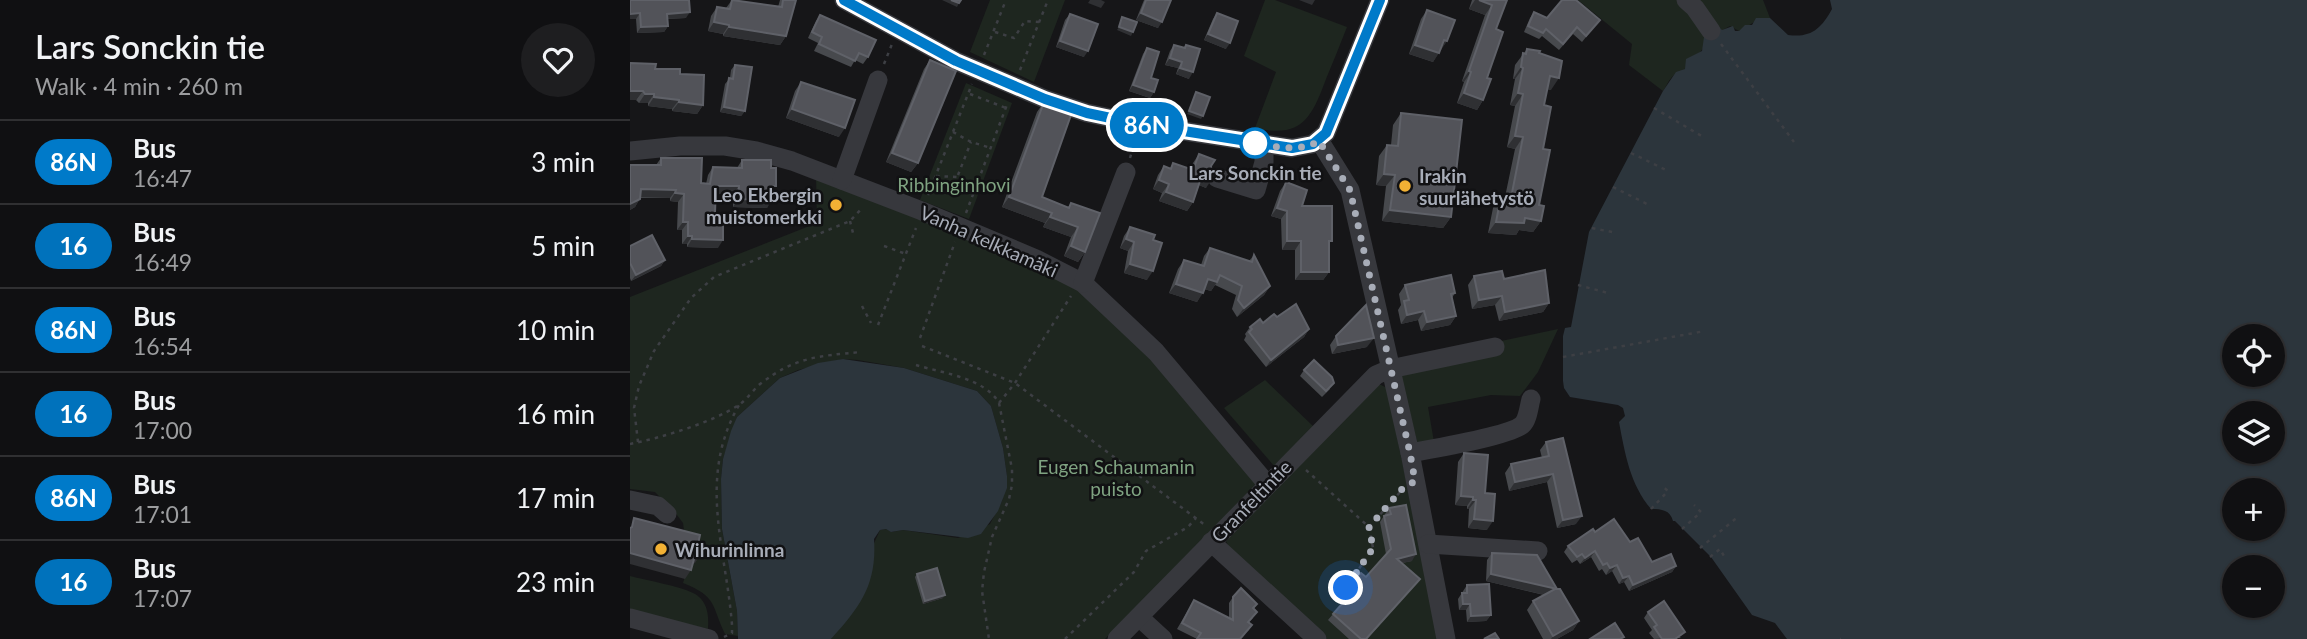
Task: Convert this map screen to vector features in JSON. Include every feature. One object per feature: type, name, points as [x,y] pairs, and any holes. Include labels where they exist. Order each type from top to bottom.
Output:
[{"type":"street","points":[[844,0],[978,71],[1087,113],[1292,148],[1305,147],[1319,141],[1330,125],[1380,0]]},
{"type":"street","points":[[1686,0],[1711,31]]},
{"type":"street","points":[[842,180],[877,80]]},
{"type":"street","points":[[1319,141],[1348,185],[1410,453],[1447,639]]},
{"type":"street","points":[[1217,178],[1256,190],[1264,162],[1264,144]]},
{"type":"street","name":"Vanha kelkkamäki","points":[[630,151],[680,146],[756,150],[922,211],[1036,259],[1083,283],[1156,352],[1267,484]]},
{"type":"street","points":[[1083,283],[1125,172]]},
{"type":"street","points":[[1390,369],[1495,347]]},
{"type":"street","name":"Granfeltintie","points":[[1117,639],[1376,375],[1390,369]]},
{"type":"street","points":[[1410,453],[1501,433],[1522,425],[1531,399]]},
{"type":"street","points":[[630,500],[658,506],[667,514]]},
{"type":"street","points":[[1214,538],[1317,639]]},
{"type":"street","points":[[1428,544],[1538,551]]},
{"type":"street","points":[[1139,617],[1163,639]]},
{"type":"street","points":[[630,618],[717,637]]},
{"type":"path","points":[[978,71],[1006,0]]},
{"type":"path","points":[[1014,86],[1048,0]]},
{"type":"path","points":[[993,31],[1014,38],[1025,20],[1039,22]]},
{"type":"path","points":[[877,80],[899,29]]},
{"type":"path","points":[[1725,49],[1794,142]]},
{"type":"path","points":[[878,325],[969,94],[1006,108],[968,208]]},
{"type":"path","points":[[1654,108],[1706,138]]},
{"type":"path","points":[[1125,172],[1139,124]]},
{"type":"path","points":[[953,132],[971,142],[991,148]]},
{"type":"path","points":[[958,177],[971,142]]},
{"type":"path","points":[[1631,153],[1666,170]]},
{"type":"path","points":[[936,176],[958,177],[973,194]]},
{"type":"path","points":[[1613,187],[1648,205]]},
{"type":"path","points":[[638,442],[634,408],[639,386],[654,351],[691,298],[722,273],[850,221],[858,214],[872,192]]},
{"type":"path","points":[[850,221],[853,233]]},
{"type":"path","points":[[920,338],[961,227]]},
{"type":"path","points":[[1592,228],[1617,233]]},
{"type":"path","points":[[884,246],[906,254]]},
{"type":"path","points":[[999,404],[1074,291],[1083,283]]},
{"type":"path","points":[[1578,285],[1608,293]]},
{"type":"path","points":[[862,306],[870,323]]},
{"type":"path","points":[[1563,356],[1705,331]]},
{"type":"path","points":[[922,346],[1015,383],[1196,518],[1214,538]]},
{"type":"path","points":[[717,637],[732,632],[720,548],[717,494],[718,466],[727,426],[739,405],[758,386],[794,362],[861,352]]},
{"type":"path","points":[[916,365],[978,386],[994,395],[999,404],[1012,469],[1012,485],[1009,499],[992,537],[982,591],[989,639]]},
{"type":"path","points":[[630,443],[688,426],[739,405]]},
{"type":"path","points":[[1293,458],[1369,527],[1373,548],[1346,588]]},
{"type":"path","points":[[1369,527],[1402,489],[1415,481]]},
{"type":"path","points":[[1651,509],[1668,491],[1661,485]]},
{"type":"path","points":[[1682,529],[1701,512],[1694,505]]},
{"type":"path","points":[[1700,548],[1739,516]]},
{"type":"path","points":[[1065,639],[1134,572],[1146,551],[1188,527],[1196,518]]},
{"type":"path","points":[[1710,556],[1720,550],[1725,558]]},
{"type":"green space","points":[[990,0],[1065,0],[1034,82],[970,52]]},
{"type":"green space","points":[[1265,0],[1275,0],[1347,27],[1310,114],[1303,122],[1284,130],[1255,128],[1276,72],[1244,56]]},
{"type":"green space","points":[[1578,0],[1763,0],[1770,18],[1756,21],[1739,31],[1730,26],[1723,30],[1686,68],[1669,80],[1663,91],[1629,65],[1632,44]]},
{"type":"green space","name":"Ribbinginhovi","points":[[966,83],[1012,103],[969,219],[920,200]]},
{"type":"green space","name":"Eugen Schaumanin puisto","points":[[816,174],[1064,280],[1121,323],[1256,484],[1105,639],[831,639],[880,530],[903,530],[958,538],[990,524],[1002,501],[1007,476],[1003,448],[991,406],[977,391],[904,368],[858,360],[843,359],[798,370],[780,378],[737,417],[723,459],[721,479],[722,529],[737,611],[738,636],[725,634],[708,598],[683,583],[688,567],[695,563],[685,537],[683,523],[655,492],[630,489],[630,297],[817,223]]},
{"type":"green space","points":[[1558,329],[1538,372],[1520,396],[1491,395],[1428,407],[1434,442],[1418,446],[1400,372],[1501,341]]},
{"type":"green space","points":[[1265,380],[1314,427],[1275,467],[1224,408]]},
{"type":"green space","points":[[1376,385],[1387,388],[1439,639],[1327,639],[1233,556],[1226,541]]},
{"type":"green space","points":[[630,576],[674,586],[695,594],[703,601],[707,610],[708,629],[630,611]]},
{"type":"shaded area","points":[[1830,0],[2307,0],[2307,639],[1787,639],[1775,623],[1752,615],[1711,557],[1673,521],[1668,512],[1651,509],[1633,479],[1626,457],[1619,422],[1625,416],[1623,408],[1570,397],[1564,388],[1563,336],[1565,328],[1571,327],[1589,232],[1663,91],[1676,72],[1685,69],[1686,59],[1702,51],[1704,37],[1719,27],[1722,30],[1733,26],[1735,31],[1739,31],[1745,25],[1752,25],[1756,18],[1770,18],[1788,35],[1796,36],[1814,31],[1832,9]]},
{"type":"shaded area","points":[[843,359],[904,368],[977,391],[991,406],[1003,448],[1007,488],[998,511],[981,534],[968,538],[880,530],[874,539],[873,569],[865,594],[831,639],[738,639],[737,611],[722,529],[721,479],[723,459],[731,431],[737,417],[780,378],[818,363]]},
{"type":"building","points":[[630,0],[689,0],[690,12],[667,14],[668,26],[641,27],[640,13],[630,14]]},
{"type":"building","points":[[732,0],[782,7],[783,0],[796,0],[786,36],[714,22],[717,7],[730,9]]},
{"type":"building","points":[[1146,0],[1171,0],[1162,22],[1141,13]]},
{"type":"building","points":[[1479,0],[1507,0],[1496,29],[1503,32],[1487,78],[1491,79],[1483,100],[1464,93],[1492,5]]},
{"type":"building","points":[[1562,0],[1576,0],[1600,20],[1586,36],[1577,27],[1563,44],[1546,29],[1543,33],[1528,26],[1534,12],[1547,18]]},
{"type":"building","points":[[1427,10],[1455,20],[1439,53],[1415,45]]},
{"type":"building","points":[[1217,13],[1238,21],[1230,43],[1208,34]]},
{"type":"building","points":[[1070,14],[1098,24],[1088,51],[1060,41]]},
{"type":"building","points":[[820,15],[876,40],[868,57],[859,53],[855,61],[819,44],[822,37],[812,32]]},
{"type":"building","points":[[1122,17],[1137,22],[1133,32],[1119,27]]},
{"type":"building","points":[[1174,45],[1200,49],[1193,72],[1180,68],[1182,62],[1170,58]]},
{"type":"building","points":[[1147,48],[1159,52],[1151,78],[1158,80],[1154,92],[1133,85]]},
{"type":"building","points":[[1527,49],[1540,51],[1539,53],[1562,61],[1559,78],[1550,76],[1544,105],[1551,107],[1543,149],[1550,150],[1539,205],[1544,206],[1541,221],[1525,218],[1524,223],[1496,222],[1501,196],[1511,198],[1523,137],[1515,136],[1523,94],[1518,93],[1523,68],[1521,67],[1523,53],[1526,54]]},
{"type":"building","points":[[930,60],[956,71],[918,163],[892,153]]},
{"type":"building","points":[[630,63],[656,64],[655,69],[680,69],[680,74],[704,75],[703,105],[654,97],[654,94],[645,94],[643,91],[630,91]]},
{"type":"building","points":[[735,65],[752,67],[745,111],[724,107],[729,78],[733,79]]},
{"type":"building","points":[[801,82],[855,100],[845,128],[792,109]]},
{"type":"building","points":[[1196,92],[1210,97],[1203,116],[1189,111]]},
{"type":"building","points":[[1044,102],[1072,112],[1042,197],[1069,208],[1071,203],[1100,213],[1085,252],[1071,246],[1078,227],[1050,217],[1052,213],[1009,197]]},
{"type":"building","points":[[1401,113],[1462,120],[1451,217],[1390,210],[1395,175],[1384,174],[1387,145],[1398,146]]},
{"type":"building","points":[[1199,154],[1215,160],[1211,166],[1212,179],[1202,175],[1193,202],[1166,192],[1169,184],[1159,180],[1164,166],[1171,169],[1173,163],[1193,170]]},
{"type":"building","points":[[661,158],[702,158],[701,183],[710,184],[713,167],[742,168],[742,160],[771,160],[771,168],[776,168],[776,186],[773,186],[772,200],[738,199],[739,186],[716,186],[715,213],[718,213],[718,225],[723,225],[723,240],[692,239],[692,236],[688,236],[688,222],[683,222],[684,194],[675,193],[676,190],[641,189],[640,199],[630,204],[630,165],[661,165]]},
{"type":"building","points":[[1286,182],[1307,190],[1302,206],[1332,206],[1329,272],[1301,272],[1301,241],[1287,241],[1287,211],[1277,208]]},
{"type":"building","points":[[1130,227],[1155,235],[1153,240],[1162,243],[1153,271],[1130,264],[1134,242],[1126,239]]},
{"type":"building","points":[[652,235],[665,260],[636,275],[630,263],[630,246]]},
{"type":"building","points":[[1210,248],[1252,262],[1254,255],[1270,286],[1244,308],[1238,300],[1242,286],[1220,275],[1217,282],[1208,279],[1203,293],[1176,284],[1184,260],[1204,266]]},
{"type":"building","points":[[1545,270],[1549,303],[1505,312],[1502,296],[1479,300],[1474,276],[1502,271],[1504,279]]},
{"type":"building","points":[[1451,275],[1455,293],[1451,294],[1456,316],[1427,322],[1424,311],[1407,315],[1404,301],[1409,300],[1405,285]]},
{"type":"building","points":[[1296,304],[1309,329],[1271,360],[1249,332],[1252,329],[1250,327],[1260,319],[1263,323],[1274,314],[1277,317]]},
{"type":"building","points":[[1366,305],[1374,338],[1338,345],[1336,336]]},
{"type":"building","points":[[1314,360],[1332,377],[1334,383],[1326,391],[1304,370]]},
{"type":"building","points":[[1563,438],[1582,516],[1563,520],[1553,474],[1515,482],[1511,464],[1549,456],[1546,442]]},
{"type":"building","points":[[1464,453],[1488,455],[1485,493],[1495,494],[1493,521],[1474,519],[1476,500],[1473,500],[1473,497],[1461,496]]},
{"type":"building","points":[[1406,505],[1416,554],[1397,559],[1420,579],[1366,639],[1361,639],[1333,614],[1350,595],[1345,591],[1351,582],[1361,573],[1366,577],[1391,549],[1384,516],[1391,514],[1389,508]]},
{"type":"building","name":"Wihurinlinna","points":[[634,518],[700,535],[698,544],[701,554],[694,559],[691,570],[630,553],[630,528]]},
{"type":"building","points":[[1614,519],[1630,542],[1638,538],[1652,562],[1671,554],[1676,566],[1633,585],[1629,576],[1623,578],[1617,565],[1610,568],[1607,563],[1603,565],[1595,551],[1585,558],[1582,554],[1577,557],[1568,546]]},
{"type":"building","points":[[1492,553],[1537,555],[1557,589],[1491,574]]},
{"type":"building","points":[[937,568],[945,595],[925,601],[917,574]]},
{"type":"building","points":[[1489,584],[1491,615],[1471,616],[1470,604],[1463,604],[1462,593],[1467,593],[1467,585]]},
{"type":"building","points":[[1241,588],[1257,604],[1253,608],[1257,612],[1248,622],[1252,625],[1240,639],[1197,639],[1201,633],[1182,623],[1194,600],[1233,620],[1233,597]]},
{"type":"building","points":[[1560,589],[1579,621],[1553,636],[1533,601]]},
{"type":"building","points":[[1664,601],[1685,632],[1675,639],[1662,639],[1648,612]]},
{"type":"building","points":[[1615,623],[1624,637],[1590,639]]},
{"type":"building","points":[[1495,633],[1499,639],[1484,639]]},
{"type":"bus line","name":"86N","points":[[844,0],[956,61],[1045,99],[1087,113],[1292,148],[1313,144],[1326,133],[1380,0]]},
{"type":"place","name":"Lars Sonckin tie","points":[[1255,143]]},
{"type":"place","name":"Irakin suurlähetystö","points":[[1405,186]]},
{"type":"place","name":"Leo Ekbergin muistomerkki","points":[[836,205]]},
{"type":"place","name":"Wihurinlinna","points":[[661,549]]},
{"type":"route","points":[[1255,143],[1247,142],[1292,148],[1305,147],[1319,141],[1348,185],[1410,453],[1415,481],[1402,489],[1369,527],[1373,548],[1346,588]]}]
